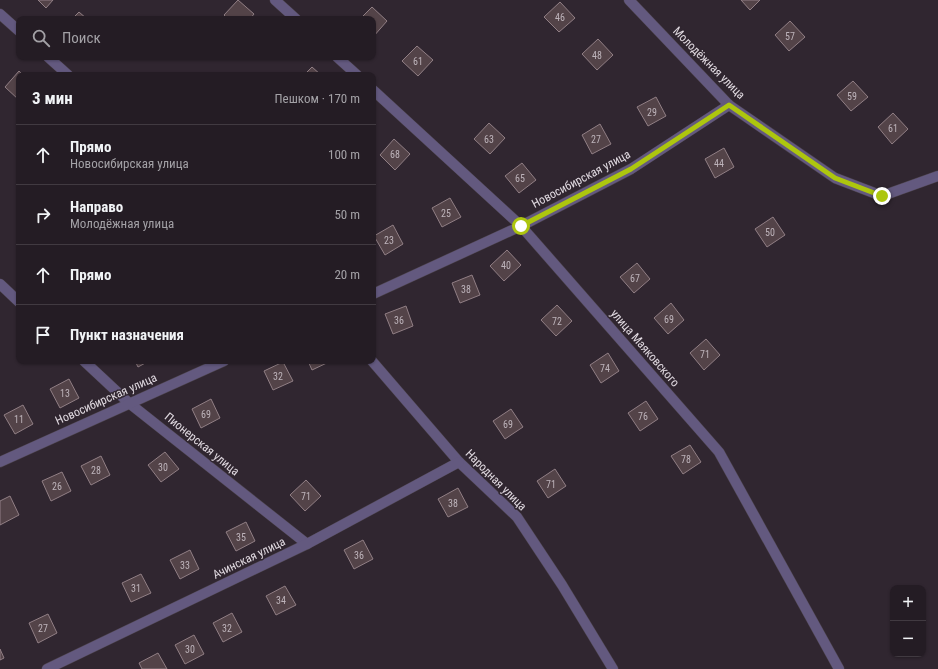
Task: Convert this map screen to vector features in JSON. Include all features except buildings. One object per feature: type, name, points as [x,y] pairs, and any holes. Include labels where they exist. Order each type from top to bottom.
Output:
[{"type":"street","points":[[275,0],[293,16]]},
{"type":"street","name":"Молодёжная улица","points":[[629,0],[729,105],[835,178],[882,196],[938,176]]},
{"type":"street","points":[[0,14],[16,28]]},
{"type":"street","points":[[51,60],[65,72]]},
{"type":"street","points":[[340,60],[354,72]]},
{"type":"street","name":"улица Маяковского","points":[[376,93],[521,226],[719,452],[839,669]]},
{"type":"street","name":"Новосибирская улица","points":[[376,293],[521,226],[631,169],[729,105]]},
{"type":"street","points":[[0,284],[16,299]]},
{"type":"street","name":"Пионерская улица","points":[[87,364],[129,402],[307,544]]},
{"type":"street","name":"Новосибирская улица","points":[[0,462],[129,402],[217,364]]},
{"type":"street","name":"Народная улица","points":[[375,364],[459,462],[517,518],[562,585],[613,669]]},
{"type":"street","name":"Ачинская улица","points":[[47,669],[307,544],[459,462]]},
{"type":"route","points":[[521,226],[631,169],[729,105],[835,178],[882,196]]}]
